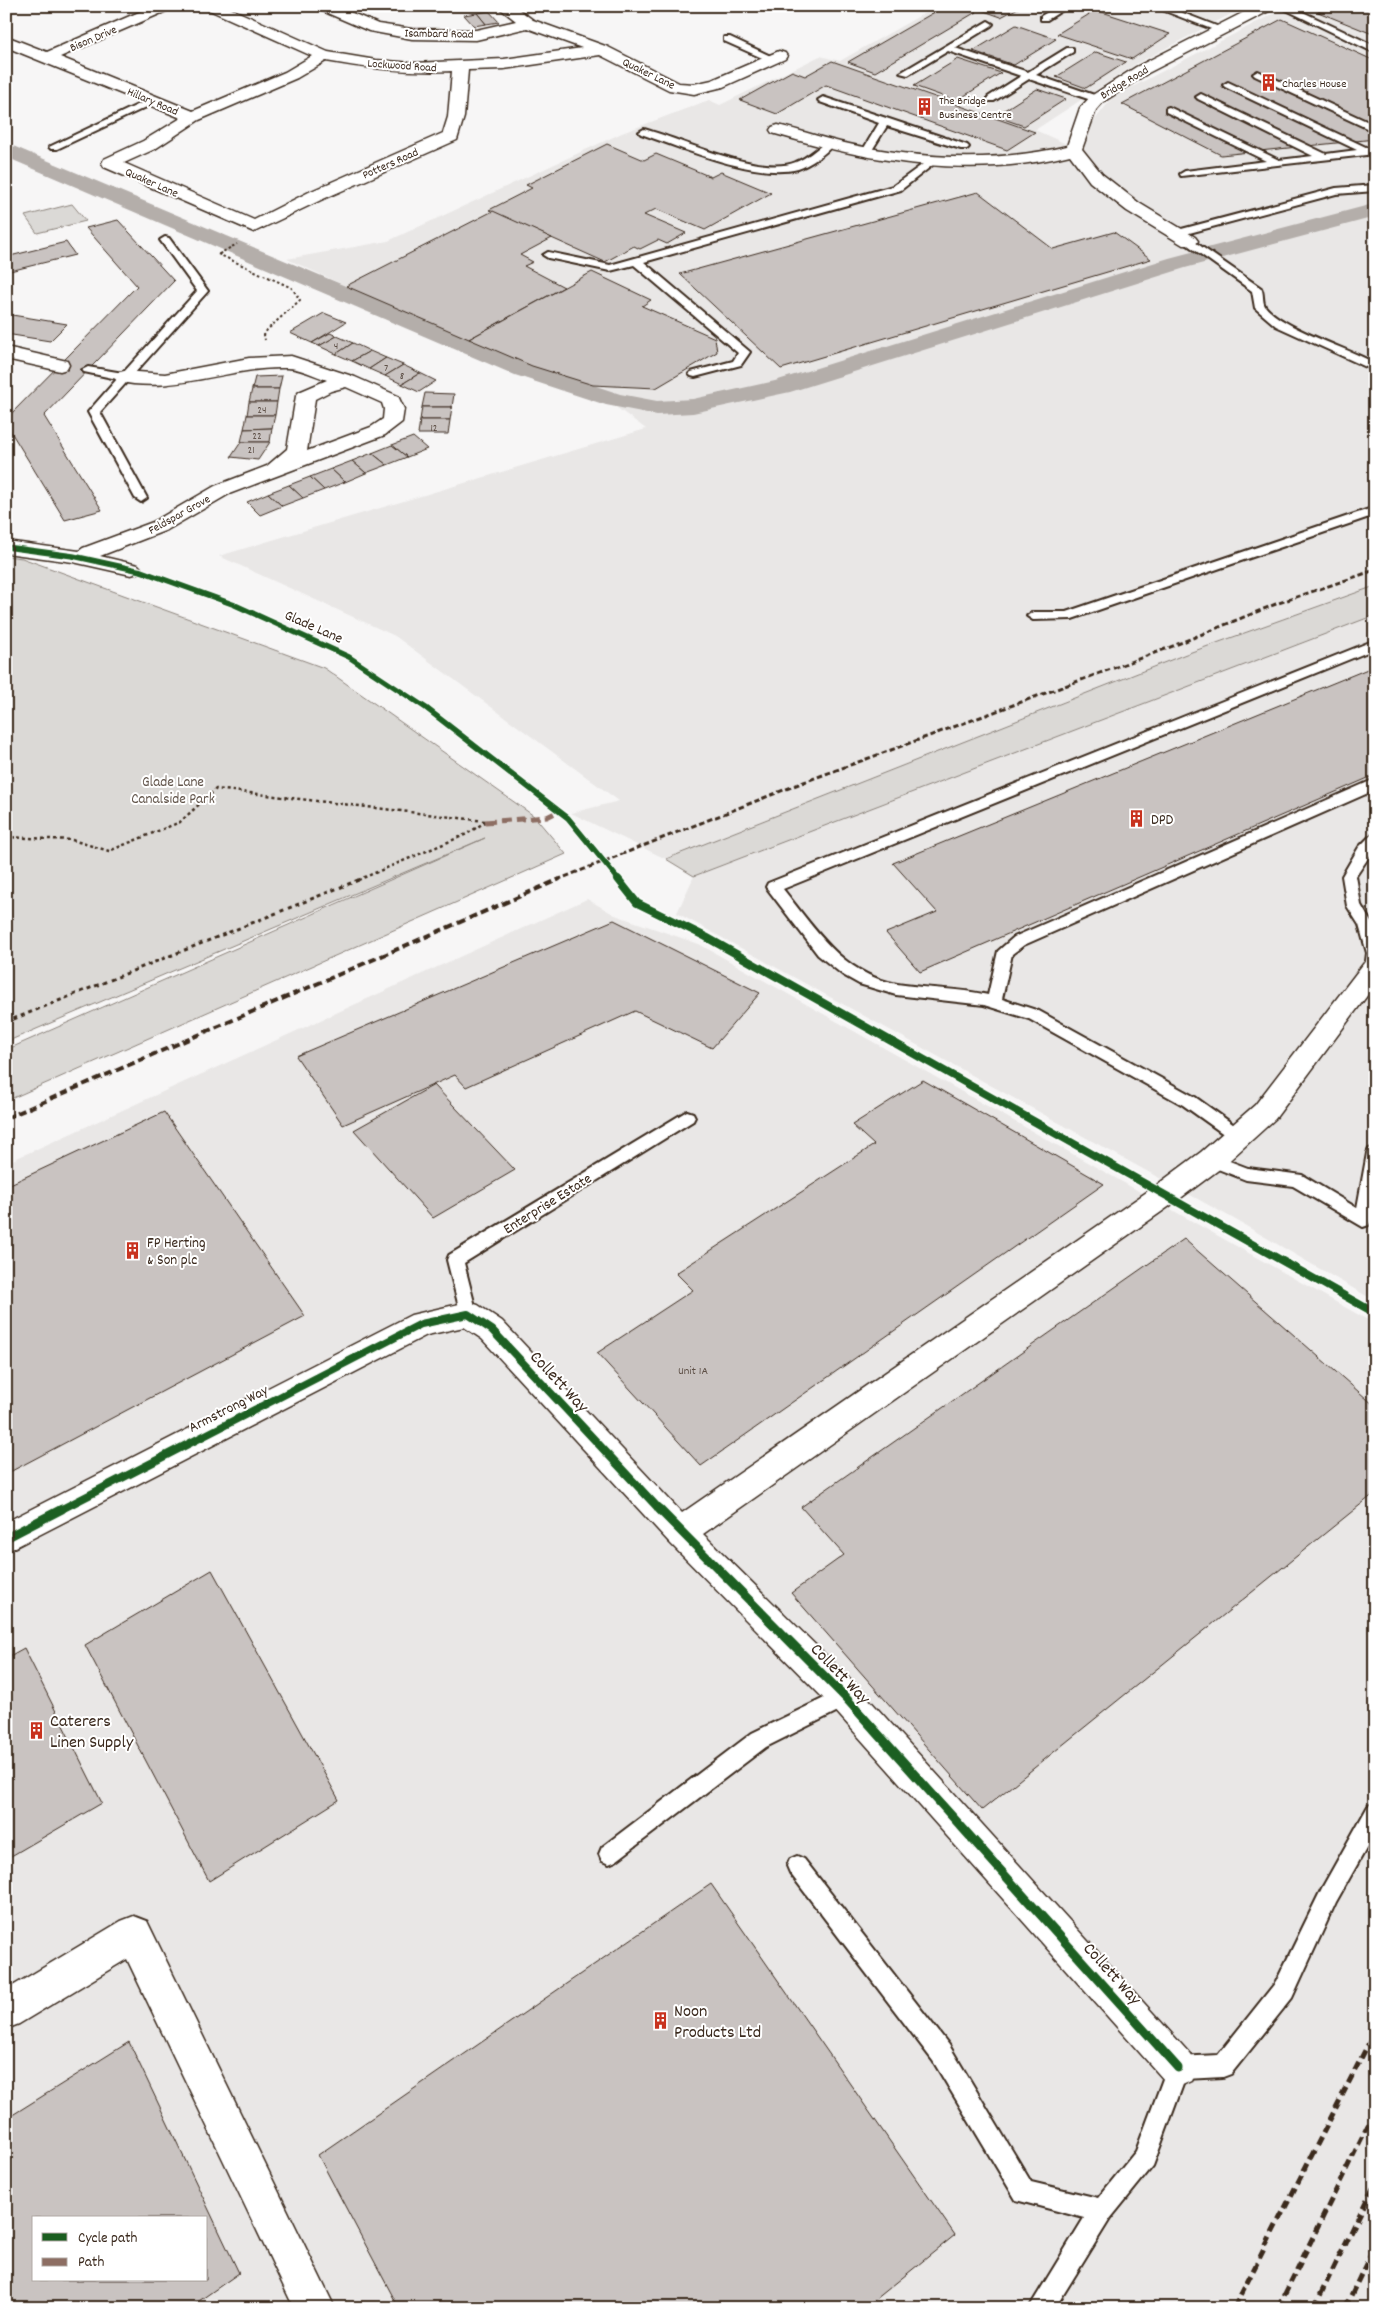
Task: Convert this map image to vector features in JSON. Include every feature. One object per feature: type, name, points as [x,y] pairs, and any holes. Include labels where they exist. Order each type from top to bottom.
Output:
[{"type":"street","name":"Bison Drive","points":[[48,57],[166,6]]},
{"type":"street","name":"Lockwood Road","points":[[212,6],[324,56],[376,65],[413,68],[460,67],[504,64],[602,50]]},
{"type":"street","name":"Isambard Road","points":[[323,6],[374,28],[412,34],[476,35],[528,23]]},
{"type":"street","name":"Quaker Lane","points":[[504,6],[528,23],[602,50],[663,82],[685,89],[707,88],[776,57]]},
{"type":"street","name":"Bridge Road","points":[[1074,149],[1088,108],[1097,99],[1142,70],[1268,6]]},
{"type":"street","name":"Hillary Road","points":[[6,41],[193,117],[291,75],[324,56]]},
{"type":"street","name":"Potters Road","points":[[260,224],[315,196],[450,136],[456,117],[460,67]]},
{"type":"street","name":"Quaker Lane","points":[[193,117],[149,145],[110,163],[260,224]]},
{"type":"street","points":[[778,130],[828,145],[866,153],[930,162],[1026,160],[1074,149],[1096,178],[1133,206],[1183,237]]},
{"type":"street","points":[[6,353],[60,365]]},
{"type":"street","name":"Feldspar Grove","points":[[84,558],[90,552],[160,526],[222,490],[378,432],[392,422],[394,409],[391,400],[348,381],[302,364],[290,362],[249,364],[165,380],[124,378]]},
{"type":"street","name":"Feldspar Grove","points":[[274,470],[297,451],[310,376],[302,364]]},
{"type":"street","points":[[306,396],[324,387],[348,381]]},
{"type":"street","points":[[6,547],[84,558],[131,569]]},
{"type":"street","points":[[680,1532],[1148,1207],[1211,1160],[1265,1112],[1374,969]]},
{"type":"street","name":"Collett Way","points":[[468,1314],[492,1330],[680,1532],[845,1696],[1178,2068]]},
{"type":"street","name":"Armstrong Way","points":[[6,1538],[421,1324],[468,1314]]},
{"type":"street","points":[[6,2011],[134,1934],[315,2308]]},
{"type":"lane","points":[[1044,18],[1065,6]]},
{"type":"lane","points":[[1156,6],[1222,30]]},
{"type":"lane","points":[[1282,6],[1375,50]]},
{"type":"lane","points":[[904,73],[988,24]]},
{"type":"lane","points":[[726,39],[776,57]]},
{"type":"lane","points":[[948,48],[1097,99]]},
{"type":"lane","points":[[991,99],[1070,50]]},
{"type":"lane","points":[[1258,74],[1375,129]]},
{"type":"lane","points":[[1228,85],[1372,151]]},
{"type":"lane","points":[[1201,97],[1326,158]]},
{"type":"lane","points":[[823,100],[964,147]]},
{"type":"lane","points":[[54,147],[152,101]]},
{"type":"lane","points":[[1169,110],[1278,163]]},
{"type":"lane","points":[[866,153],[885,122]]},
{"type":"lane","points":[[644,132],[749,165],[776,169],[796,166],[828,145]]},
{"type":"lane","points":[[1185,174],[1372,151]]},
{"type":"lane","points":[[548,255],[610,268],[897,188],[930,162]]},
{"type":"lane","points":[[1183,237],[1336,190],[1375,188]]},
{"type":"lane","points":[[1183,237],[1257,290],[1259,306],[1280,324],[1354,356],[1375,368]]},
{"type":"lane","points":[[141,498],[94,412],[203,291],[165,240]]},
{"type":"lane","points":[[636,261],[744,352],[737,363],[695,374]]},
{"type":"lane","points":[[88,370],[124,378]]},
{"type":"lane","points":[[1033,616],[1068,616],[1375,511]]},
{"type":"lane","points":[[1238,1136],[1189,1101],[1034,1015],[994,1002],[966,997],[900,992],[874,985],[846,969],[830,956],[773,886],[1375,644]]},
{"type":"lane","points":[[994,1002],[1005,952],[1019,941],[1375,784]]},
{"type":"lane","points":[[1374,969],[1374,953],[1366,924],[1354,906],[1349,876],[1364,850],[1375,839]]},
{"type":"lane","name":"Enterprise Estate","points":[[468,1314],[455,1260],[687,1117]]},
{"type":"lane","points":[[1211,1160],[1246,1174],[1296,1180],[1369,1218],[1375,1154]]},
{"type":"lane","points":[[609,1854],[759,1740],[845,1696]]},
{"type":"lane","points":[[1041,2308],[1102,2211],[1145,2158],[1178,2068],[1223,2066],[1284,1990],[1329,1896],[1375,1813]]},
{"type":"lane","points":[[797,1866],[856,1940],[941,2053],[1024,2192],[1102,2211]]},
{"type":"path","points":[[236,245],[218,254],[292,288],[300,300],[294,310],[272,322],[267,328],[264,335],[265,343]]},
{"type":"path","points":[[6,837],[72,840],[110,851],[180,822],[216,789],[485,822],[467,834],[347,885],[6,1022]]},
{"type":"shaded area","points":[[937,6],[1246,6],[1136,64],[1035,130],[1073,147],[1113,97],[1288,6],[1375,6],[1375,586],[1186,654],[666,859],[571,813],[619,801],[395,636],[219,556],[646,429],[590,388],[515,364],[287,259],[388,241],[622,133],[709,100],[720,105],[820,56],[840,61]]},
{"type":"shaded area","points":[[1375,615],[1375,1301],[1234,1219],[677,913],[694,876]]},
{"type":"shaded area","points":[[587,899],[615,915],[699,944],[1375,1324],[1375,2308],[6,2308],[6,1163]]},
{"type":"green space","points":[[72,204],[86,221],[37,233],[25,216]]},
{"type":"green space","name":"Glade Lane Canalside Park","points":[[6,556],[22,558],[324,668],[534,816],[566,854],[6,1101],[6,1050],[485,838],[6,1042]]},
{"type":"green space","points":[[1375,586],[1375,615],[694,876],[666,859],[1186,654]]},
{"type":"building","points":[[945,6],[957,6],[976,12],[875,72],[848,62]]},
{"type":"building","points":[[970,6],[1022,6],[1001,17]]},
{"type":"building","points":[[1332,6],[1375,6],[1375,35],[1318,12]]},
{"type":"building","points":[[1096,10],[1170,34],[1132,59],[1057,34]]},
{"type":"building","points":[[489,11],[499,22],[486,24],[477,13]]},
{"type":"building","points":[[477,13],[486,24],[474,26],[464,15]]},
{"type":"building","name":"Charles House","points":[[1282,19],[1375,61],[1375,139],[1221,155],[1122,104]]},
{"type":"building","points":[[1016,25],[1056,39],[1014,65],[973,51]]},
{"type":"building","points":[[1096,52],[1126,62],[1086,88],[1056,77]]},
{"type":"building","points":[[958,59],[1001,73],[956,101],[914,86]]},
{"type":"building","name":"The Bridge Business Centre","points":[[832,61],[1035,132],[1007,150],[826,85],[777,114],[740,100],[792,71],[805,76]]},
{"type":"building","points":[[1037,89],[1066,99],[1024,126],[995,116]]},
{"type":"building","points":[[607,144],[644,160],[656,154],[711,177],[721,172],[771,193],[705,230],[656,209],[644,215],[686,233],[667,244],[658,240],[640,249],[634,246],[605,262],[489,210],[532,188],[526,185]]},
{"type":"building","points":[[978,192],[1053,249],[1114,232],[1151,259],[781,369],[680,274]]},
{"type":"building","points":[[493,211],[552,238],[520,255],[533,262],[524,266],[564,287],[469,339],[346,286]]},
{"type":"building","points":[[118,220],[174,281],[44,416],[102,510],[65,520],[6,424],[6,419],[137,286],[86,228]]},
{"type":"building","points":[[66,242],[75,255],[6,272],[6,257]]},
{"type":"building","points":[[592,272],[651,300],[642,306],[715,338],[717,352],[656,388],[593,385],[532,366],[469,339]]},
{"type":"building","points":[[324,313],[346,322],[312,343],[290,333]]},
{"type":"building","points":[[6,314],[67,324],[50,341],[6,334]]},
{"type":"building","points":[[330,333],[337,336],[319,346],[312,343]]},
{"type":"building","points":[[337,336],[353,343],[336,354],[319,346]]},
{"type":"building","points":[[353,343],[370,351],[352,361],[336,354]]},
{"type":"building","points":[[370,351],[386,358],[369,369],[352,361]]},
{"type":"building","points":[[386,358],[403,365],[385,376],[369,369]]},
{"type":"building","points":[[403,365],[420,373],[402,384],[385,376]]},
{"type":"building","points":[[420,373],[436,381],[419,392],[402,384]]},
{"type":"building","points":[[282,376],[279,389],[252,389],[255,377]]},
{"type":"building","points":[[252,389],[279,389],[277,402],[249,402]]},
{"type":"building","points":[[425,393],[454,394],[452,407],[422,407]]},
{"type":"building","points":[[249,402],[277,402],[275,415],[247,415]]},
{"type":"building","points":[[422,407],[452,407],[450,420],[420,420]]},
{"type":"building","points":[[247,415],[275,415],[272,428],[244,429]]},
{"type":"building","points":[[420,420],[450,420],[448,434],[418,434]]},
{"type":"building","points":[[272,428],[270,442],[241,442],[244,429]]},
{"type":"building","points":[[413,437],[427,449],[407,457],[392,445]]},
{"type":"building","points":[[241,442],[270,442],[258,460],[231,457]]},
{"type":"building","points":[[392,445],[407,457],[387,465],[372,453]]},
{"type":"building","points":[[372,453],[387,465],[366,473],[352,461]]},
{"type":"building","points":[[352,461],[366,473],[345,482],[331,469]]},
{"type":"building","points":[[331,469],[345,482],[324,490],[310,477]]},
{"type":"building","points":[[310,477],[324,490],[303,498],[289,485]]},
{"type":"building","points":[[289,485],[303,498],[282,506],[268,493]]},
{"type":"building","points":[[268,493],[282,506],[260,515],[247,502]]},
{"type":"building","name":"DPD","points":[[1370,668],[1375,672],[1375,775],[920,972],[886,933],[937,912],[893,863]]},
{"type":"building","points":[[614,920],[760,993],[712,1048],[635,1011],[466,1087],[455,1075],[343,1125],[296,1056]]},
{"type":"building","points":[[923,1080],[1104,1184],[701,1466],[597,1353],[693,1290],[676,1273],[874,1145],[852,1125]]},
{"type":"building","points":[[434,1085],[515,1170],[433,1218],[354,1130]]},
{"type":"building","name":"FP Herting & Son plc","points":[[164,1112],[305,1316],[6,1474],[6,1186]]},
{"type":"building","points":[[1184,1239],[1375,1406],[1375,1493],[982,1810],[791,1593],[844,1555],[801,1507]]},
{"type":"building","points":[[212,1570],[339,1800],[209,1881],[85,1645]]},
{"type":"building","name":"Caterers Linen Supply","points":[[24,1648],[102,1803],[6,1859],[6,1658]]},
{"type":"building","name":"Noon Products Ltd","points":[[711,1884],[955,2235],[865,2308],[399,2308],[318,2155]]},
{"type":"building","points":[[129,2042],[239,2273],[189,2308],[6,2308],[6,2119]]},
{"type":"waterway","points":[[6,149],[524,370],[615,400],[657,408],[693,406],[781,387],[1177,263],[1373,211]]},
{"type":"railway","points":[[557,880],[804,782],[1168,648],[1276,604],[1375,570]]},
{"type":"railway","points":[[6,1118],[560,879]]},
{"type":"railway","points":[[1234,2308],[1375,2031]]},
{"type":"railway","points":[[1278,2308],[1375,2111]]},
{"type":"railway","points":[[1314,2308],[1375,2183]]},
{"type":"railway","points":[[1345,2308],[1375,2245]]},
{"type":"marked path","points":[[485,822],[547,817],[559,811]]},
{"type":"cycle path","name":"Glade Lane","points":[[6,547],[73,556],[141,571],[235,605],[349,657],[426,708],[568,818],[637,903],[706,937],[1375,1313]]},
{"type":"cycle path","points":[[6,1538],[421,1324],[468,1314],[492,1330],[680,1532],[845,1697],[1178,2068]]},
{"type":"place","name":"Charles House","points":[[1268,83]]},
{"type":"place","name":"The Bridge Business Centre","points":[[925,107]]},
{"type":"place","name":"DPD","points":[[1137,819]]},
{"type":"place","name":"FP Herting & Son plc","points":[[133,1251]]},
{"type":"place","name":"Caterers Linen Supply","points":[[36,1730]]},
{"type":"place","name":"Noon Products Ltd","points":[[660,2020]]}]
